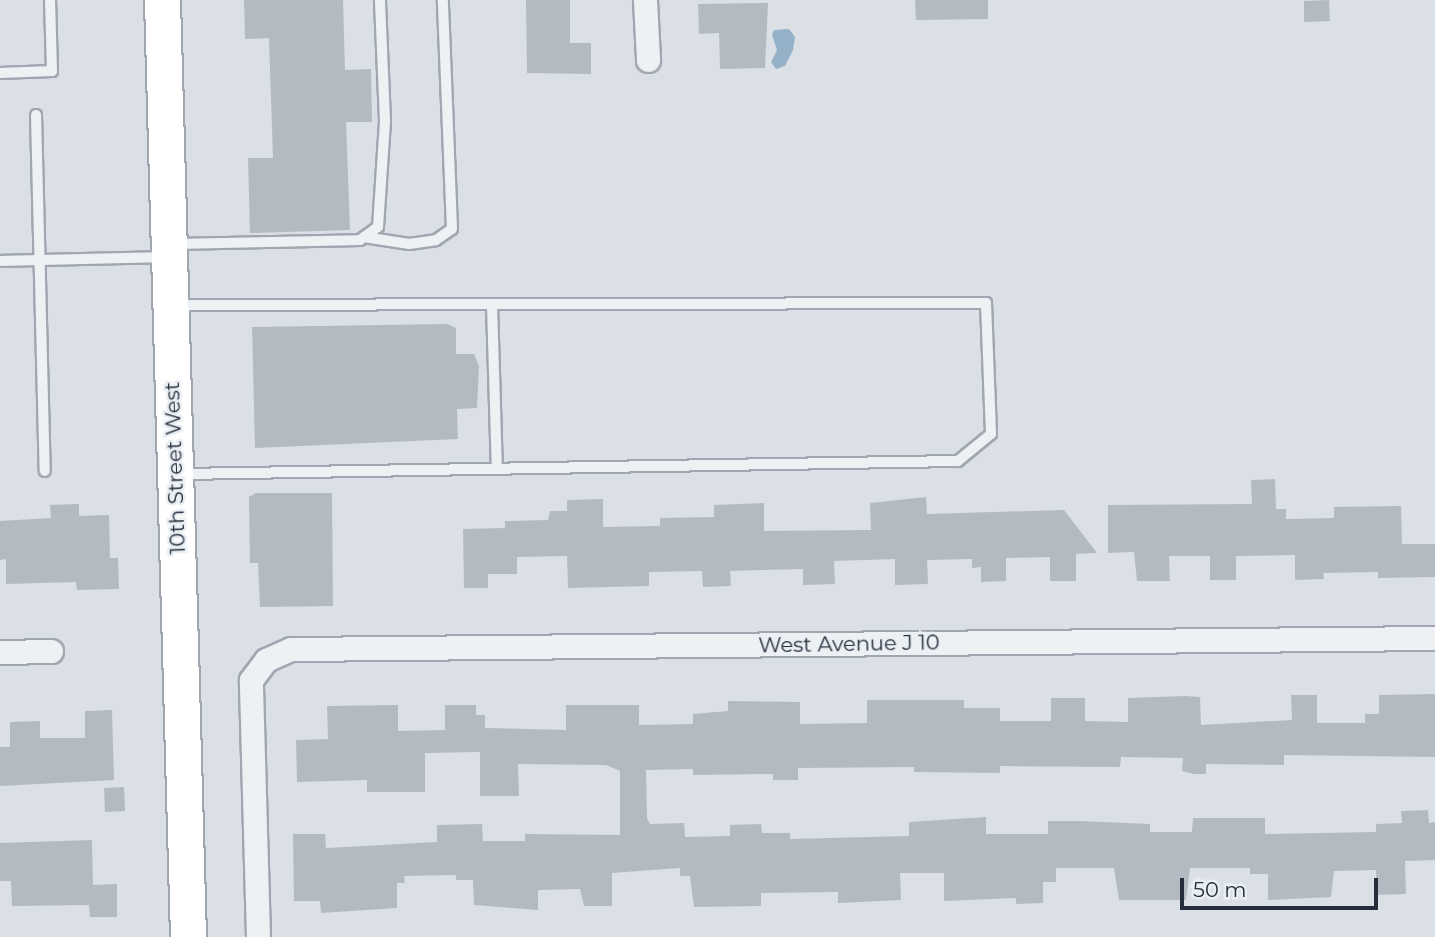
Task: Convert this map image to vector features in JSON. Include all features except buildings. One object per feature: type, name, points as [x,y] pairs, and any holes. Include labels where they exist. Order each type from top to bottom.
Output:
[{"type":"main road","name":"10th Street West","points":[[162,0],[188,937]]},
{"type":"street","points":[[645,0],[648,60]]},
{"type":"street","name":"West Avenue J 10","points":[[258,937],[251,680],[266,660],[291,649],[1435,638]]},
{"type":"street","points":[[0,652],[51,651]]},
{"type":"lane","points":[[0,73],[52,71],[50,0]]},
{"type":"lane","points":[[364,237],[378,227],[382,212],[385,121],[380,0]]},
{"type":"lane","points":[[0,261],[336,242],[364,237],[409,244],[436,240],[452,229],[443,0]]},
{"type":"lane","points":[[36,115],[45,471]]},
{"type":"lane","points":[[170,305],[986,303],[991,434],[958,461],[175,474]]},
{"type":"lane","points":[[492,305],[497,469]]},
{"type":"water","points":[[789,29],[795,37],[793,50],[785,66],[776,69],[771,62],[777,50],[772,35],[774,30]]}]
